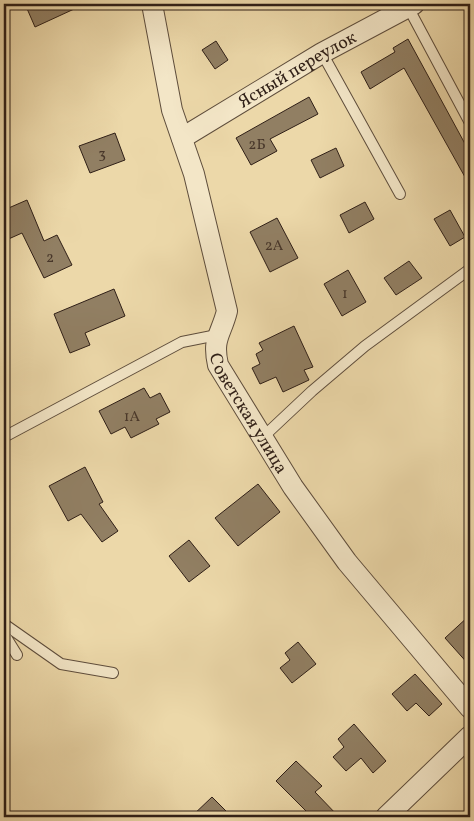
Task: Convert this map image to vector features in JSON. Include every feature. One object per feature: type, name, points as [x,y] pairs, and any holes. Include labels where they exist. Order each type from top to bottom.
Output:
[{"type":"street","name":"Советская улица","points":[[152,4],[172,110],[194,174],[227,311],[214,348],[218,365],[293,487],[347,562],[470,708]]},
{"type":"street","name":"Ясный переулок","points":[[182,138],[322,53],[411,5]]},
{"type":"street","points":[[386,817],[467,745]]},
{"type":"lane","points":[[411,5],[470,123]]},
{"type":"lane","points":[[322,53],[400,194]]},
{"type":"lane","points":[[262,438],[312,391],[365,346],[470,270]]},
{"type":"lane","points":[[4,437],[182,342],[217,335]]},
{"type":"lane","points":[[4,624],[61,664],[112,673]]},
{"type":"lane","points":[[4,634],[17,655]]},
{"type":"building","points":[[25,4],[85,4],[35,27]]},
{"type":"building","points":[[408,39],[470,153],[470,186],[404,68],[370,89],[361,72],[395,52],[393,48]]},
{"type":"building","points":[[216,41],[228,60],[215,69],[202,50]]},
{"type":"building","points":[[309,97],[318,114],[270,139],[277,151],[251,165],[236,138]]},
{"type":"building","points":[[115,133],[125,160],[90,173],[79,146]]},
{"type":"building","points":[[336,148],[344,166],[320,178],[311,160]]},
{"type":"building","points":[[27,200],[44,241],[57,235],[72,265],[44,278],[22,233],[4,241],[4,210]]},
{"type":"building","points":[[365,202],[374,219],[349,233],[340,215]]},
{"type":"building","points":[[450,210],[465,237],[450,246],[434,219]]},
{"type":"building","points":[[277,218],[298,258],[270,272],[250,232]]},
{"type":"building","points":[[409,261],[422,278],[396,295],[384,278]]},
{"type":"building","points":[[348,270],[366,302],[342,316],[324,284]]},
{"type":"building","points":[[114,289],[125,316],[85,333],[90,345],[70,353],[54,314]]},
{"type":"building","points":[[294,326],[313,367],[304,370],[309,380],[283,392],[276,377],[260,384],[252,368],[260,364],[256,354],[263,350],[259,343]]},
{"type":"building","points":[[144,388],[150,398],[160,393],[170,412],[156,419],[159,424],[131,438],[125,427],[111,434],[99,411]]},
{"type":"building","points":[[85,467],[103,502],[99,504],[118,531],[102,542],[81,514],[68,521],[49,486]]},
{"type":"building","points":[[258,484],[280,512],[238,546],[215,518]]},
{"type":"building","points":[[189,540],[210,566],[189,582],[169,556]]},
{"type":"building","points":[[470,615],[470,666],[445,638]]},
{"type":"building","points":[[298,642],[316,664],[292,683],[280,668],[290,660],[285,653]]},
{"type":"building","points":[[415,674],[442,704],[429,716],[416,703],[407,711],[392,694]]},
{"type":"building","points":[[354,724],[386,761],[373,773],[361,758],[346,771],[333,757],[344,747],[338,739]]},
{"type":"building","points":[[296,761],[322,786],[315,792],[339,817],[312,817],[276,781]]},
{"type":"building","points":[[212,797],[232,817],[191,817]]}]
